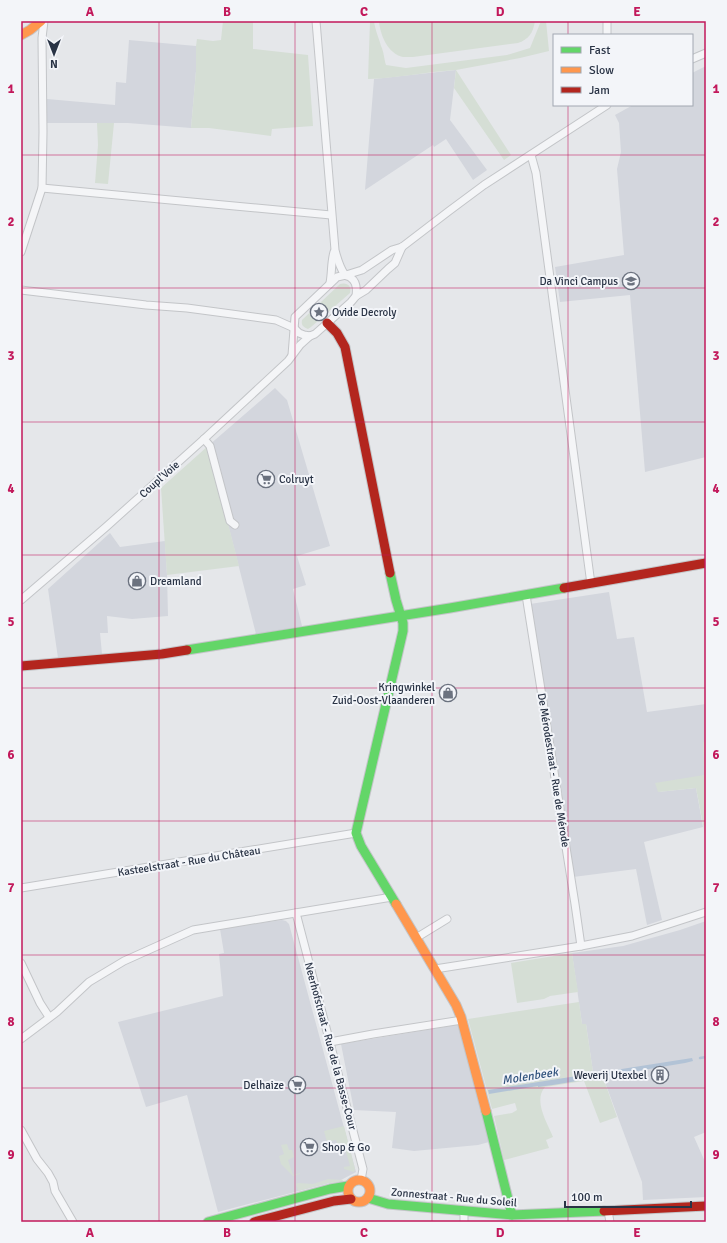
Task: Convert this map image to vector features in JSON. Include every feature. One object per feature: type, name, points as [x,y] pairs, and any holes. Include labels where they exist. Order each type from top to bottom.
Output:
[{"type":"street","points":[[21,35],[43,21]]},
{"type":"street","points":[[21,252],[42,188],[43,21]]},
{"type":"street","points":[[316,21],[335,250],[338,261],[346,275],[352,278],[356,284],[356,296]]},
{"type":"street","points":[[607,21],[608,34]]},
{"type":"street","points":[[693,60],[706,53]]},
{"type":"street","points":[[292,355],[294,323],[297,313],[337,277],[362,270],[392,250],[402,248],[484,185],[605,106]]},
{"type":"street","points":[[531,155],[536,173],[591,584]]},
{"type":"street","points":[[42,188],[331,215]]},
{"type":"street","name":"Coupl'Voie","points":[[21,600],[204,439],[288,361],[300,345],[310,336],[315,334],[356,296],[366,290],[395,263],[402,248]]},
{"type":"street","points":[[330,283],[332,275],[332,258],[335,250]]},
{"type":"street","points":[[21,290],[146,305],[195,309],[276,320],[294,328],[299,333],[310,336]]},
{"type":"street","points":[[327,323],[337,333],[346,347],[395,594],[404,631],[356,833],[361,846],[456,1005],[462,1020],[479,1082],[512,1215]]},
{"type":"street","points":[[204,439],[210,446],[230,521],[234,525]]},
{"type":"street","points":[[21,666],[162,654],[401,616],[706,563]]},
{"type":"street","name":"De Mérodestraat - Rue de Mérode","points":[[526,595],[581,946]]},
{"type":"street","name":"Kasteelstraat - Rue du Château","points":[[21,888],[356,833]]},
{"type":"street","points":[[21,1039],[57,1012],[89,982],[124,961],[193,930],[392,897]]},
{"type":"street","points":[[435,969],[581,946],[632,936],[706,912]]},
{"type":"street","name":"Neerhofstraat - Rue de la Basse-Cour","points":[[296,913],[363,1169],[361,1180]]},
{"type":"street","points":[[416,938],[447,919]]},
{"type":"street","points":[[21,963],[40,1003],[49,1017]]},
{"type":"street","points":[[330,1042],[462,1020]]},
{"type":"street","points":[[21,1130],[37,1159],[48,1173],[53,1182],[55,1191],[73,1222]]},
{"type":"street","points":[[213,1221],[348,1186],[355,1180],[361,1180],[368,1184],[369,1187],[370,1191],[368,1198],[365,1200],[358,1202],[351,1199],[334,1200],[254,1222]]},
{"type":"street","points":[[348,1186],[348,1195],[351,1199]]},
{"type":"street","name":"Zonnestraat - Rue du Soleil","points":[[368,1198],[388,1204],[512,1215],[706,1206]]},
{"type":"street","points":[[464,1211],[464,1222]]},
{"type":"street","points":[[608,1211],[610,1222]]},
{"type":"shaded area","points":[[223,21],[253,22],[253,49],[308,55],[313,126],[272,129],[271,136],[209,128],[191,128],[197,39],[213,41],[221,40]]},
{"type":"shaded area","points":[[370,21],[374,21],[386,65],[406,68],[507,55],[530,48],[541,21],[546,21],[549,51],[456,70],[368,79]]},
{"type":"shaded area","points":[[379,21],[535,21],[530,35],[525,40],[518,43],[413,57],[403,57],[393,52],[389,48],[383,38]]},
{"type":"shaded area","points":[[129,40],[196,46],[196,71],[191,128],[128,123],[47,123],[47,99],[115,105],[116,82],[126,83]]},
{"type":"shaded area","name":"Da Vinci Campus","points":[[706,66],[706,457],[645,472],[630,295],[560,302],[555,267],[624,255],[617,169],[621,152],[619,123],[615,115],[631,106],[693,106],[693,72]]},
{"type":"shaded area","points":[[456,70],[450,120],[487,170],[473,180],[446,139],[434,147],[433,145],[365,190],[374,79]]},
{"type":"shaded area","points":[[456,70],[511,155],[504,160],[454,88]]},
{"type":"shaded area","points":[[97,123],[114,123],[108,184],[95,183],[98,145]]},
{"type":"shaded area","points":[[340,284],[348,285],[350,287],[350,293],[311,327],[308,329],[304,327],[302,325],[302,320]]},
{"type":"shaded area","points":[[275,388],[287,400],[330,546],[297,556],[306,585],[293,589],[302,626],[256,634],[208,446]]},
{"type":"shaded area","points":[[208,446],[239,566],[167,575],[161,488]]},
{"type":"shaded area","points":[[110,533],[120,547],[165,541],[168,616],[132,619],[107,616],[108,633],[100,633],[102,654],[58,658],[48,589]]},
{"type":"shaded area","points":[[609,592],[617,639],[634,637],[647,712],[706,704],[706,742],[703,742],[705,775],[658,792],[696,788],[703,827],[644,842],[662,920],[647,925],[636,869],[573,877],[530,604]]},
{"type":"shaded area","points":[[703,742],[706,742],[706,840],[696,788],[658,792],[655,783],[704,775]]},
{"type":"shaded area","points":[[282,920],[289,924],[356,1172],[341,1180],[218,1212],[187,1095],[146,1107],[118,1022],[223,996],[219,954],[224,953],[220,929]]},
{"type":"shaded area","name":"Weverij Utexbel","points":[[706,921],[706,1132],[694,1137],[706,1164],[706,1197],[643,1200],[642,1182],[603,1077],[594,1079],[586,1024],[582,1024],[572,953],[623,946]]},
{"type":"shaded area","points":[[572,953],[578,992],[517,1003],[511,963]]},
{"type":"shaded area","points":[[579,1002],[582,1024],[586,1024],[594,1079],[603,1077],[617,1117],[600,1123],[584,1081],[545,1087],[540,1099],[542,1112],[553,1137],[546,1140],[549,1148],[504,1160],[494,1116],[512,1113],[517,1110],[515,1103],[492,1109],[468,1019]]},
{"type":"shaded area","points":[[457,1025],[461,1028],[489,1142],[478,1145],[414,1151],[392,1148],[396,1112],[354,1110],[341,1044]]},
{"type":"shaded area","points":[[344,1126],[355,1169],[354,1172],[344,1169],[344,1167],[350,1166],[344,1145],[338,1146],[336,1140],[327,1142],[324,1131]]},
{"type":"shaded area","points":[[287,1144],[289,1150],[292,1150],[294,1157],[288,1160],[293,1175],[300,1174],[293,1176],[281,1164],[279,1156],[284,1154],[281,1145]]},
{"type":"shaded area","points":[[328,1179],[343,1180],[342,1182],[328,1183],[298,1191],[296,1184],[313,1184]]},
{"type":"water","points":[[692,1058],[693,1061],[685,1063],[553,1085],[489,1094],[488,1090]]},
{"type":"waterway","name":"Molenbeek","points":[[700,1058],[706,1057]]},
{"type":"traffic: fast","points":[[390,573],[403,623],[403,631],[356,833],[361,846],[396,904]]},
{"type":"traffic: fast","points":[[187,650],[450,608],[564,588]]},
{"type":"traffic: fast","points":[[486,1111],[512,1215]]},
{"type":"traffic: fast","points":[[208,1222],[330,1189],[348,1186]]},
{"type":"traffic: fast","points":[[368,1198],[388,1204],[512,1215],[604,1211]]},
{"type":"traffic: slow","points":[[21,35],[41,21]]},
{"type":"traffic: slow","points":[[396,904],[456,1005],[461,1017],[486,1111]]},
{"type":"traffic: slow","points":[[359,1180],[367,1183],[370,1191],[367,1199],[359,1202],[351,1199],[348,1191],[351,1183],[359,1180]]},
{"type":"traffic: jam","points":[[327,323],[337,333],[345,347],[390,573]]},
{"type":"traffic: jam","points":[[564,588],[706,563]]},
{"type":"traffic: jam","points":[[21,666],[162,654],[187,650]]},
{"type":"traffic: jam","points":[[254,1222],[334,1201],[351,1199]]},
{"type":"traffic: jam","points":[[604,1211],[706,1206]]},
{"type":"place","name":"Da Vinci Campus","points":[[631,281]]},
{"type":"place","name":"Ovide Decroly","points":[[319,312]]},
{"type":"place","name":"Colruyt","points":[[266,479]]},
{"type":"place","name":"Dreamland","points":[[137,581]]},
{"type":"place","name":"Kringwinkel Zuid-Oost-Vlaanderen","points":[[448,693]]},
{"type":"place","name":"Weverij Utexbel","points":[[660,1075]]},
{"type":"place","name":"Delhaize","points":[[297,1085]]},
{"type":"place","name":"Shop & Go","points":[[309,1147]]}]
